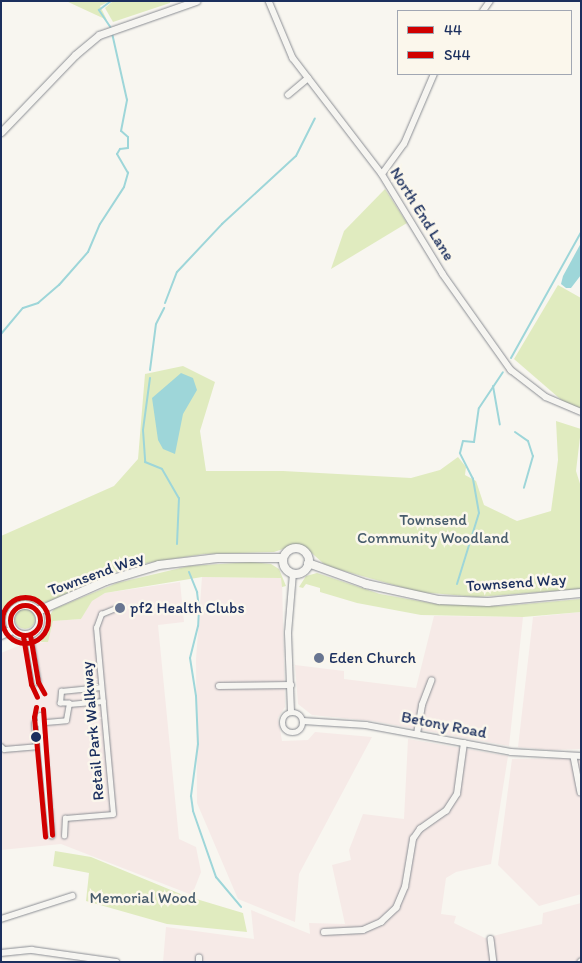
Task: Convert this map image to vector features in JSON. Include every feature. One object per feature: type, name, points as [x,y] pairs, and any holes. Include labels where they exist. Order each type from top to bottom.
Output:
[{"type":"main road","name":"Townsend Way","points":[[38,611],[106,581],[159,565],[218,558],[283,558],[289,549],[295,547],[306,552],[308,563],[366,584],[439,600],[488,602],[581,593]]},
{"type":"main road","points":[[283,558],[286,569],[293,574],[303,571],[308,563]]},
{"type":"main road","name":"Townsend Way","points":[[13,630],[10,617],[15,608],[29,605],[38,611],[41,624],[30,635]]},
{"type":"main road","points":[[1,635],[13,630],[20,635],[30,635]]},
{"type":"street","points":[[1,132],[75,55],[99,35],[120,25],[180,3],[196,1]]},
{"type":"street","name":"North End Lane","points":[[269,1],[293,58],[382,174],[443,274],[511,370],[546,397],[581,412]]},
{"type":"street","points":[[382,174],[404,144],[434,75]]},
{"type":"street","points":[[288,95],[308,78]]},
{"type":"street","points":[[291,712],[301,716],[303,721],[300,730],[288,731],[283,721],[291,712],[288,634],[293,574]]},
{"type":"street","name":"Retail Park Walkway","points":[[64,836],[65,818],[113,814],[96,626],[101,614],[116,608]]},
{"type":"street","points":[[30,635],[38,682]]},
{"type":"street","points":[[417,734],[422,705],[431,681]]},
{"type":"street","points":[[219,686],[291,686]]},
{"type":"street","points":[[101,687],[61,691],[60,704],[103,701]]},
{"type":"street","points":[[1,746],[4,749],[36,746],[34,723],[41,720],[66,720],[69,704]]},
{"type":"street","points":[[41,720],[52,834]]},
{"type":"street","name":"Betony Road","points":[[303,721],[366,725],[511,752],[581,756]]},
{"type":"street","points":[[324,932],[363,930],[381,922],[396,908],[405,887],[413,839],[420,829],[446,811],[457,794],[464,743]]},
{"type":"street","points":[[574,757],[581,792]]},
{"type":"street","points":[[1,919],[72,896]]},
{"type":"street","points":[[491,939],[494,962]]},
{"type":"street","points":[[1,953],[32,950],[116,962]]},
{"type":"shaded area","points":[[202,577],[282,578],[285,707],[278,718],[282,741],[308,740],[315,732],[372,737],[299,874],[295,922],[238,899],[197,803],[196,659]]},
{"type":"shaded area","points":[[180,582],[184,622],[158,625],[179,839],[196,847],[201,872],[192,895],[61,844],[1,850],[1,653],[23,644],[47,642],[53,621],[81,619],[92,600],[105,593]]},
{"type":"shaded area","points":[[581,612],[581,749],[551,750],[518,747],[533,617]]},
{"type":"shaded area","points":[[434,616],[523,617],[509,746],[373,721],[312,715],[298,704],[295,665],[344,671],[344,679],[416,688]]},
{"type":"shaded area","points":[[408,739],[508,756],[491,864],[456,872],[446,878],[441,914],[456,916],[454,923],[485,938],[542,924],[543,913],[581,903],[581,962],[163,962],[166,927],[254,939],[251,910],[310,934],[309,923],[345,924],[332,865],[351,860],[349,850],[363,814],[404,819]]},
{"type":"shaded area","points":[[581,758],[581,894],[539,906],[498,865],[512,759]]},
{"type":"green space","points":[[66,1],[110,1],[100,6],[107,20]]},
{"type":"green space","points":[[113,1],[170,1],[170,3],[113,22],[105,8]]},
{"type":"green space","points":[[385,189],[407,223],[331,269],[344,231]]},
{"type":"green space","points":[[558,285],[581,298],[581,410],[566,404],[514,359]]},
{"type":"green space","name":"Townsend Community Woodland","points":[[183,366],[215,382],[200,431],[206,471],[283,471],[411,478],[440,470],[458,457],[466,467],[465,475],[476,481],[484,505],[517,521],[551,511],[558,460],[556,421],[581,429],[576,471],[581,487],[581,589],[477,597],[419,592],[337,569],[324,564],[306,548],[295,545],[274,552],[204,554],[147,563],[109,574],[48,602],[16,604],[1,628],[1,536],[114,486],[138,459],[145,374]]},
{"type":"green space","points":[[251,562],[271,564],[279,569],[286,586],[282,587],[281,578],[202,577],[105,593],[92,601],[81,619],[53,621],[48,642],[41,642],[49,616],[54,609],[117,583],[189,566]]},
{"type":"green space","points":[[317,573],[380,594],[436,604],[501,606],[581,599],[581,612],[523,617],[421,615],[357,603],[320,592],[320,588],[306,584],[303,588],[299,587],[306,576]]},
{"type":"green space","points":[[25,609],[32,612],[35,619],[32,626],[25,629],[18,626],[15,619],[18,612]]},
{"type":"green space","name":"Memorial Wood","points":[[55,851],[91,857],[183,895],[243,913],[247,932],[167,924],[86,901],[89,873],[53,866]]},
{"type":"water","points":[[581,243],[581,275],[571,288],[566,288],[561,284],[563,276]]},
{"type":"water","points":[[181,373],[193,378],[197,390],[183,414],[175,454],[163,449],[158,440],[152,398]]},
{"type":"waterway","points":[[111,1],[99,10],[111,28]]},
{"type":"waterway","points":[[1,334],[23,308],[38,303],[59,285],[88,252],[100,224],[124,187],[128,173],[117,154],[120,149],[128,148],[128,137],[121,131],[127,100],[112,33]]},
{"type":"waterway","points":[[165,303],[177,272],[222,224],[296,156],[315,118]]},
{"type":"waterway","points":[[511,358],[581,232]]},
{"type":"waterway","points":[[150,370],[156,324],[164,308]]},
{"type":"waterway","points":[[457,584],[479,513],[473,479],[460,453],[463,441],[474,442],[479,408],[503,372]]},
{"type":"waterway","points":[[150,378],[143,430],[145,462],[162,469],[179,498],[177,544]]},
{"type":"waterway","points":[[493,386],[500,424]]},
{"type":"waterway","points":[[515,432],[528,441],[533,456],[524,488]]},
{"type":"waterway","points":[[189,572],[197,592],[199,609],[198,626],[190,658],[196,696],[198,744],[191,796],[193,811],[216,877],[241,907]]},
{"type":"transit line","name":"S44","points":[[21,597],[29,597],[38,601],[44,607],[48,620],[44,633],[38,639],[29,643],[21,643],[12,639],[6,633],[2,624],[2,616],[6,607],[12,601],[21,597]]},
{"type":"transit line","name":"44","points":[[25,605],[36,609],[40,620],[36,631],[25,635],[14,631],[10,620],[14,609],[25,605]]},
{"type":"transit line","name":"44","points":[[30,635],[38,682],[44,693]]},
{"type":"transit line","name":"S44","points":[[23,636],[31,684],[37,697]]},
{"type":"transit line","name":"S44","points":[[36,707],[34,717],[45,836]]},
{"type":"transit line","name":"44","points":[[43,709],[52,835]]},
{"type":"place","name":"pf2 Health Clubs","points":[[120,608]]},
{"type":"place","name":"Eden Church","points":[[319,658]]}]
